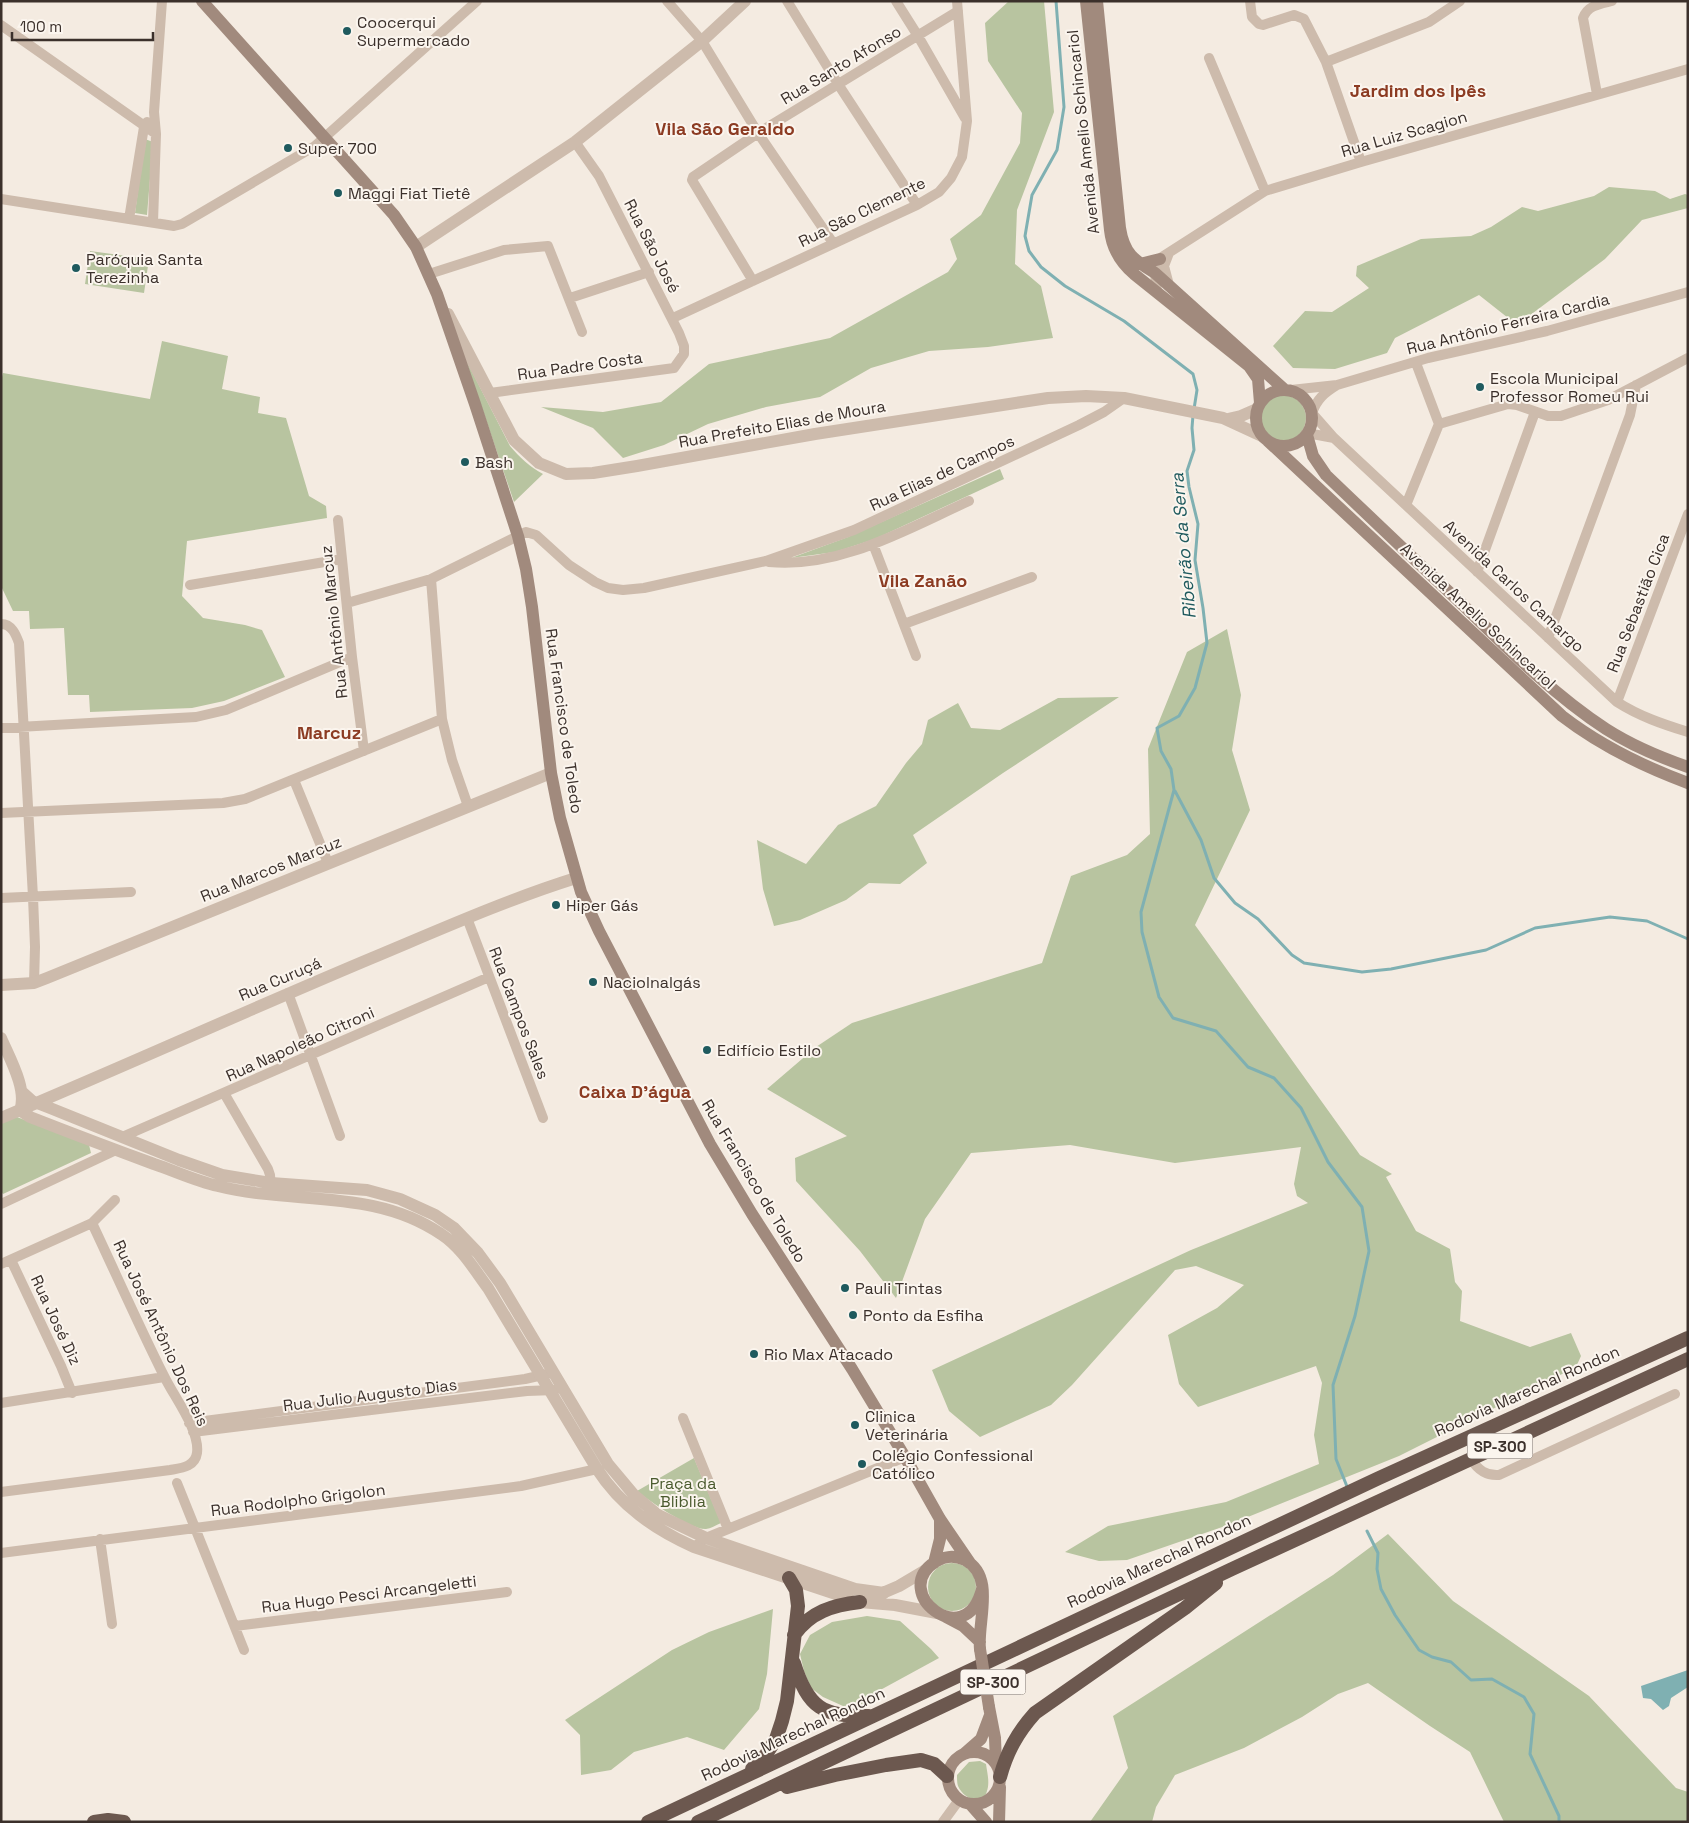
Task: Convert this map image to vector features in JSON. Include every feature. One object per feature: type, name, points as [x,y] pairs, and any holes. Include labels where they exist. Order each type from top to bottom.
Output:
[{"type":"highway","name":"Rodovia Marechal Rondon","points":[[648,1822],[1325,1503],[1688,1338]]},
{"type":"highway","name":"SP-300","points":[[698,1822],[1232,1569],[1688,1360]]},
{"type":"highway","points":[[1000,1781],[1012,1742],[1020,1729],[1035,1713],[1185,1608],[1232,1569]]},
{"type":"highway","points":[[743,1777],[765,1756],[776,1739],[787,1700],[798,1606],[798,1597],[789,1578]]},
{"type":"highway","points":[[794,1636],[801,1626],[828,1608],[858,1603]]},
{"type":"highway","points":[[792,1658],[808,1697],[819,1706],[831,1713],[872,1716]]},
{"type":"highway","points":[[755,1796],[834,1775],[921,1760],[934,1764],[947,1776]]},
{"type":"highway","points":[[94,1822],[108,1820],[124,1822]]},
{"type":"main road","name":"Rua Francisco de Toledo","points":[[202,1],[394,215],[416,247],[437,294],[518,536],[532,607],[551,773],[560,818],[576,878],[599,931],[710,1144],[752,1214],[852,1369],[940,1519],[970,1563]]},
{"type":"main road","name":"Avenida Amelio Schincariol","points":[[1086,1],[1111,241],[1115,251],[1126,267],[1249,366],[1258,379],[1259,406],[1256,423],[1265,438],[1562,716],[1580,730],[1619,754],[1653,770],[1688,783]]},
{"type":"main road","name":"Avenida Amelio Schincariol","points":[[1097,1],[1120,228],[1128,253],[1140,264],[1155,273],[1288,390],[1300,394],[1307,401],[1312,413]]},
{"type":"main road","points":[[1140,264],[1160,259]]},
{"type":"main road","points":[[1259,406],[1271,393],[1288,390]]},
{"type":"main road","points":[[1265,438],[1276,445],[1284,446],[1300,441],[1307,434],[1312,420],[1312,413]]},
{"type":"main road","name":"Avenida Amelio Schincariol","points":[[1307,434],[1313,456],[1326,474],[1498,639],[1555,690],[1589,718],[1626,741],[1688,767]]},
{"type":"main road","points":[[940,1519],[940,1539],[930,1567],[922,1580],[924,1599],[929,1607],[963,1626],[980,1645]]},
{"type":"main road","points":[[930,1567],[942,1558],[961,1558],[977,1570],[981,1579],[983,1615],[980,1645],[1000,1781],[999,1822]]},
{"type":"main road","points":[[941,1615],[955,1617],[965,1614],[974,1608],[980,1598],[982,1589]]},
{"type":"main road","points":[[986,1822],[971,1805],[959,1800],[952,1794],[947,1776],[950,1767],[956,1759],[980,1739],[990,1711]]},
{"type":"main road","points":[[964,1754],[978,1752],[991,1758],[996,1763]]},
{"type":"main road","points":[[971,1805],[984,1803],[989,1800],[997,1790],[1000,1781]]},
{"type":"street","points":[[153,222],[156,134],[154,112],[162,1]]},
{"type":"street","points":[[1,199],[174,226],[182,224],[315,146],[465,5],[477,1]]},
{"type":"street","points":[[667,1],[702,41],[758,133],[834,243]]},
{"type":"street","points":[[416,247],[575,142],[702,41],[745,1]]},
{"type":"street","points":[[787,1],[916,204]]},
{"type":"street","points":[[896,1],[967,121]]},
{"type":"street","points":[[1250,1],[1252,17],[1259,24],[1263,25],[1294,15],[1301,16],[1304,19],[1326,62],[1361,162]]},
{"type":"street","points":[[1326,62],[1429,22],[1460,1]]},
{"type":"street","points":[[1597,94],[1584,18],[1585,12],[1592,6],[1612,1]]},
{"type":"street","name":"Rua Santo Afonso","points":[[753,282],[692,180],[694,175],[758,133],[918,36],[957,6]]},
{"type":"street","name":"Rua São Clemente","points":[[673,318],[753,282],[939,192],[951,178],[962,157],[967,121],[957,6]]},
{"type":"street","points":[[1,25],[156,134]]},
{"type":"street","points":[[1209,58],[1265,191]]},
{"type":"street","name":"Rua Luiz Scagion","points":[[1160,259],[1170,250],[1265,191],[1688,69]]},
{"type":"street","points":[[130,219],[144,127],[154,112]]},
{"type":"street","name":"Rua São José","points":[[575,142],[600,176],[673,318],[684,346],[684,354],[674,368]]},
{"type":"street","points":[[429,274],[504,250],[548,246],[582,332]]},
{"type":"street","points":[[1169,285],[1164,266],[1170,250]]},
{"type":"street","points":[[1157,292],[1155,273],[1160,259]]},
{"type":"street","points":[[570,298],[649,272]]},
{"type":"street","name":"Rua Antônio Ferreira Cardia","points":[[1288,390],[1336,385],[1428,358],[1555,329],[1688,292]]},
{"type":"street","name":"Rua Prefeito Elias de Moura","points":[[437,294],[514,440],[539,463],[566,474],[628,467],[815,434],[1048,398],[1086,396],[1124,398],[1226,419],[1265,438]]},
{"type":"street","points":[[1439,424],[1508,404],[1548,416],[1561,416],[1608,400],[1688,358]]},
{"type":"street","points":[[1406,505],[1439,424],[1416,362]]},
{"type":"street","name":"Rua Padre Costa","points":[[490,393],[674,368]]},
{"type":"street","name":"Rua Antônio Ferreira Cardia","points":[[1312,413],[1315,403],[1321,396],[1336,385]]},
{"type":"street","points":[[1548,638],[1630,415],[1636,385]]},
{"type":"street","name":"Rua Elias de Campos","points":[[518,536],[526,532],[536,535],[582,575],[608,588],[623,590],[644,588],[766,561],[854,530],[1079,425],[1104,412],[1124,398]]},
{"type":"street","points":[[1226,419],[1241,416],[1259,406]]},
{"type":"street","points":[[1477,572],[1535,412]]},
{"type":"street","name":"Avenida Carlos Camargo","points":[[1312,413],[1334,438],[1617,702],[1654,722],[1688,732]]},
{"type":"street","points":[[1307,434],[1334,438]]},
{"type":"street","name":"Rua Elias de Campos","points":[[766,561],[793,563],[834,557],[873,544],[969,501]]},
{"type":"street","name":"Rua Sebastião Cica","points":[[1617,702],[1688,514]]},
{"type":"street","name":"Rua Antônio Marcuz","points":[[338,520],[364,751]]},
{"type":"street","points":[[347,603],[431,579],[518,536]]},
{"type":"street","points":[[873,544],[916,656]]},
{"type":"street","points":[[190,585],[342,559]]},
{"type":"street","points":[[904,624],[1032,577]]},
{"type":"street","points":[[431,579],[442,719],[452,760],[468,806]]},
{"type":"street","points":[[3,624],[12,629],[19,643],[33,896],[34,983]]},
{"type":"street","points":[[1,728],[196,717],[226,710],[352,657]]},
{"type":"street","points":[[1,813],[223,803],[245,799],[442,719]]},
{"type":"street","name":"Rua Marcos Marcuz","points":[[1,985],[34,983],[551,773]]},
{"type":"street","points":[[294,780],[328,864]]},
{"type":"street","name":"Rua Curuçá","points":[[1,1118],[25,1113],[38,1103],[288,993],[467,918],[538,890],[576,878]]},
{"type":"street","points":[[1,898],[131,892]]},
{"type":"street","name":"Rua Campos Sales","points":[[467,918],[543,1118]]},
{"type":"street","name":"Rua Napoleão Citroni","points":[[122,1137],[489,977]]},
{"type":"street","points":[[288,993],[340,1136]]},
{"type":"street","points":[[1,1038],[22,1092],[25,1113],[116,1150],[219,1186],[271,1189],[382,1207],[413,1217],[442,1234],[468,1260],[548,1374],[563,1388],[608,1464],[634,1495],[658,1515],[706,1538],[855,1589],[884,1593]]},
{"type":"street","points":[[22,1092],[28,1098],[38,1103],[179,1160],[271,1189]]},
{"type":"street","points":[[224,1093],[268,1168],[271,1189]]},
{"type":"street","points":[[1,1203],[116,1150]]},
{"type":"street","points":[[1,1264],[92,1223],[115,1200]]},
{"type":"street","name":"Rua José Antônio Dos Reis","points":[[1,1492],[170,1470],[184,1467],[195,1460],[197,1453],[191,1427],[164,1377],[92,1223]]},
{"type":"street","name":"Rua José Diz","points":[[11,1260],[72,1393]]},
{"type":"street","points":[[548,1374],[550,1391],[605,1482],[626,1505],[648,1523],[694,1547],[858,1603],[895,1605],[941,1615]]},
{"type":"street","name":"Rua Julio Augusto Dias","points":[[191,1427],[548,1374]]},
{"type":"street","points":[[1,1403],[164,1377]]},
{"type":"street","name":"Rua Julio Augusto Dias","points":[[191,1427],[550,1391],[563,1388]]},
{"type":"street","points":[[1471,1460],[1483,1472],[1491,1476],[1499,1475],[1675,1394]]},
{"type":"street","points":[[683,1418],[728,1529]]},
{"type":"street","points":[[694,1547],[706,1538],[905,1457]]},
{"type":"street","name":"Rua Rodolpho Grigolon","points":[[1,1553],[521,1486],[597,1469]]},
{"type":"street","points":[[177,1483],[244,1650]]},
{"type":"street","points":[[100,1539],[112,1624]]},
{"type":"street","points":[[858,1603],[884,1593],[930,1567]]},
{"type":"street","name":"Rua Hugo Pesci Arcangeletti","points":[[235,1626],[508,1592]]},
{"type":"street","points":[[943,1822],[959,1800]]},
{"type":"green space","points":[[1009,1],[1044,1],[1054,112],[1017,210],[1015,264],[1041,286],[1053,338],[988,347],[929,351],[871,368],[820,397],[766,407],[708,424],[664,445],[623,458],[593,428],[541,407],[603,412],[661,402],[709,364],[830,338],[948,272],[957,259],[950,239],[981,215],[1020,143],[1022,113],[988,61],[985,23]]},
{"type":"green space","points":[[145,139],[153,142],[147,215],[135,213]]},
{"type":"green space","points":[[1609,187],[1655,191],[1670,199],[1685,194],[1688,195],[1688,208],[1642,220],[1605,259],[1517,325],[1479,295],[1395,338],[1387,353],[1335,369],[1293,368],[1273,346],[1305,311],[1332,312],[1369,288],[1356,276],[1357,266],[1421,239],[1471,236],[1491,227],[1522,207],[1538,211],[1594,196]]},
{"type":"green space","points":[[90,251],[149,259],[144,293],[85,284]]},
{"type":"green space","points":[[162,341],[228,356],[222,389],[260,397],[258,413],[286,418],[309,496],[326,506],[327,518],[187,541],[182,596],[203,618],[245,625],[262,630],[285,677],[224,701],[192,708],[90,712],[89,695],[68,695],[64,628],[30,629],[29,611],[13,611],[1,586],[1,381],[3,373],[150,399]]},
{"type":"green space","points":[[465,358],[510,446],[525,462],[543,474],[514,502]]},
{"type":"green space","points":[[1278,395],[1288,395],[1302,405],[1306,418],[1302,431],[1296,437],[1288,441],[1278,441],[1264,431],[1260,423],[1260,413],[1270,399]]},
{"type":"green space","points":[[1000,469],[1004,479],[875,539],[835,552],[791,558],[848,537]]},
{"type":"green space","points":[[1227,629],[1241,695],[1232,750],[1250,810],[1195,925],[1360,1155],[1392,1174],[1386,1177],[1416,1231],[1450,1249],[1455,1282],[1462,1291],[1460,1321],[1530,1347],[1571,1333],[1581,1356],[1576,1367],[1399,1456],[1228,1525],[1127,1560],[1099,1561],[1065,1552],[1108,1526],[1226,1502],[1319,1464],[1314,1435],[1322,1383],[1316,1366],[1198,1407],[1179,1384],[1168,1335],[1217,1308],[1244,1285],[1196,1266],[1175,1270],[1072,1385],[1051,1405],[980,1437],[949,1411],[932,1370],[1191,1250],[1308,1203],[1297,1196],[1294,1184],[1301,1147],[1175,1163],[1070,1145],[971,1153],[925,1219],[896,1298],[860,1251],[796,1181],[795,1158],[847,1136],[767,1089],[816,1047],[852,1023],[1042,963],[1071,876],[1127,855],[1150,834],[1148,749],[1187,652]]},
{"type":"green space","points":[[1119,697],[913,835],[927,863],[900,884],[869,883],[846,900],[800,920],[774,926],[763,889],[757,840],[806,864],[838,825],[876,806],[906,763],[922,744],[928,720],[958,703],[971,728],[1000,730],[1058,698]]},
{"type":"green space","points":[[17,1117],[89,1145],[91,1153],[3,1194],[1,1191],[1,1122]]},
{"type":"green space","name":"Praça da Bliblia","points":[[694,1458],[721,1523],[706,1529],[681,1520],[660,1508],[637,1491]]},
{"type":"green space","points":[[1388,1534],[1453,1601],[1589,1696],[1676,1788],[1688,1792],[1688,1822],[1504,1822],[1470,1752],[1368,1683],[1338,1694],[1302,1717],[1244,1748],[1175,1775],[1156,1807],[1152,1822],[1090,1822],[1128,1768],[1113,1716],[1333,1575]]},
{"type":"green space","points":[[952,1563],[961,1565],[969,1570],[974,1578],[976,1587],[974,1596],[969,1604],[961,1609],[952,1611],[943,1609],[935,1604],[930,1596],[928,1587],[930,1578],[935,1570],[943,1565]]},
{"type":"green space","points":[[773,1609],[767,1674],[759,1709],[724,1750],[687,1737],[634,1752],[611,1770],[581,1775],[580,1735],[565,1720],[672,1650],[709,1632]]},
{"type":"green space","points":[[867,1616],[900,1621],[939,1658],[873,1694],[861,1705],[843,1706],[823,1697],[811,1688],[800,1654],[810,1635],[832,1622]]},
{"type":"green space","points":[[980,1761],[986,1764],[988,1784],[985,1796],[977,1800],[968,1797],[960,1790],[957,1775],[969,1762]]},
{"type":"water","points":[[1688,1670],[1688,1687],[1671,1698],[1669,1706],[1663,1710],[1651,1699],[1643,1698],[1641,1686]]},
{"type":"waterway","name":"Ribeirão da Serra","points":[[1056,1],[1064,107],[1057,150],[1032,195],[1025,236],[1029,251],[1041,267],[1065,286],[1124,321],[1193,374],[1197,390],[1194,409]]},
{"type":"waterway","name":"Ribeirão da Serra","points":[[1193,415],[1194,450],[1187,471],[1198,524],[1195,560],[1207,643],[1195,688],[1179,716],[1157,728],[1161,751],[1171,769],[1174,790],[1141,912],[1142,932],[1159,997],[1173,1018],[1216,1031],[1248,1067],[1274,1078],[1301,1108],[1328,1162],[1362,1207],[1369,1251],[1355,1316],[1333,1385],[1336,1459],[1348,1489]]},
{"type":"waterway","points":[[1175,791],[1201,840],[1214,878],[1235,903],[1258,919],[1292,955],[1304,963],[1362,972],[1391,969],[1486,950],[1535,928],[1610,917],[1647,921],[1688,939]]},
{"type":"waterway","name":"Ribeirão da Serra","points":[[1367,1531],[1378,1553],[1377,1569],[1381,1589],[1395,1615],[1419,1650],[1432,1657],[1451,1662],[1471,1680],[1492,1679],[1524,1697],[1534,1714],[1530,1754],[1559,1816],[1559,1822]]},
{"type":"place","name":"Coocerqui Supermercado","points":[[347,31]]},
{"type":"place","name":"Super 700","points":[[288,148]]},
{"type":"place","name":"Maggi Fiat Tietê","points":[[338,193]]},
{"type":"place","name":"Paróquia Santa Terezinha","points":[[76,268]]},
{"type":"place","name":"Escola Municipal Professor Romeu Rui","points":[[1480,387]]},
{"type":"place","name":"Bash","points":[[465,462]]},
{"type":"place","name":"Hiper Gás","points":[[556,905]]},
{"type":"place","name":"Naciolnalgás","points":[[593,982]]},
{"type":"place","name":"Edifício Estilo","points":[[707,1050]]},
{"type":"place","name":"Pauli Tintas","points":[[845,1288]]},
{"type":"place","name":"Ponto da Esfiha","points":[[853,1315]]},
{"type":"place","name":"Rio Max Atacado","points":[[754,1354]]},
{"type":"place","name":"Clinica Veterinária","points":[[855,1425]]},
{"type":"place","name":"Colégio Confessional Católico","points":[[862,1464]]},
{"type":"district","name":"Jardim dos Ipês","points":[[1418,90]]},
{"type":"district","name":"Vila São Geraldo","points":[[725,128]]},
{"type":"district","name":"Vila Zanão","points":[[923,580]]},
{"type":"district","name":"Marcuz","points":[[329,732]]},
{"type":"district","name":"Caixa D'água","points":[[635,1091]]}]
